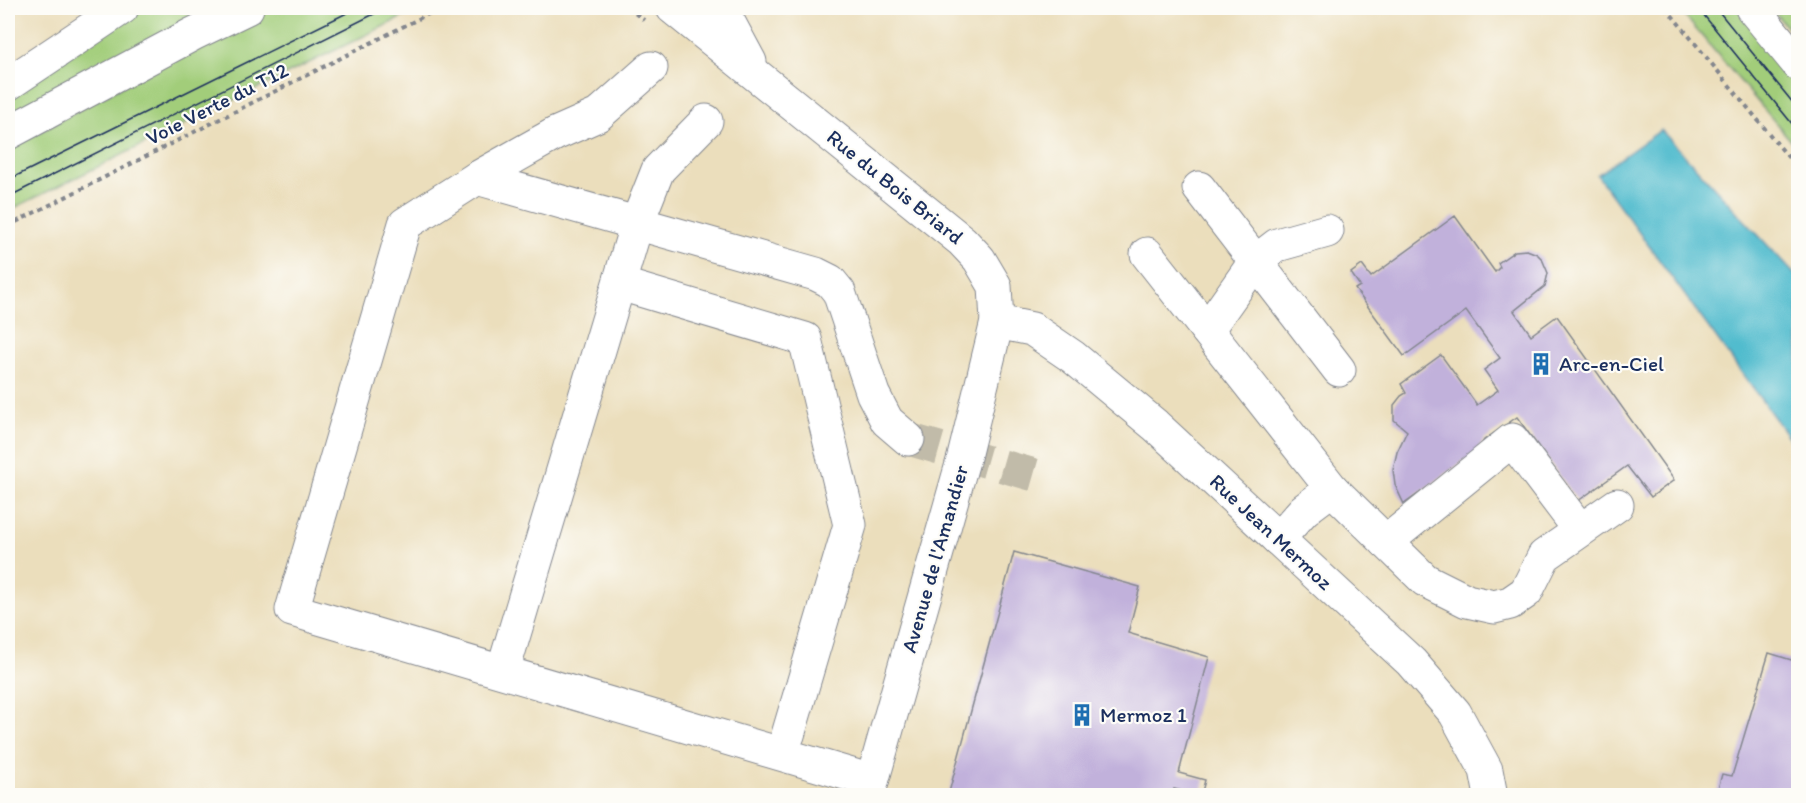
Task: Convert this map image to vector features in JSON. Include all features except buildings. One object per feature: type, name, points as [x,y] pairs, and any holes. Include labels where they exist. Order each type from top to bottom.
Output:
[{"type":"main road","points":[[8,84],[122,8]]},
{"type":"main road","points":[[8,133],[183,39],[247,8]]},
{"type":"main road","name":"Rue du Bois Briard","points":[[673,8],[962,240],[979,259],[995,286],[998,322]]},
{"type":"main road","name":"Rue du Bois Briard","points":[[721,8],[757,74]]},
{"type":"main road","points":[[1752,8],[1798,64]]},
{"type":"main road","points":[[651,68],[598,115],[555,134],[477,178],[405,224],[292,610],[503,671],[870,788]]},
{"type":"main road","points":[[503,671],[637,223],[658,170],[706,121]]},
{"type":"main road","points":[[477,178],[816,274],[830,281],[839,292],[873,394],[887,421],[908,439]]},
{"type":"main road","points":[[1199,188],[1339,370]]},
{"type":"main road","points":[[1207,330],[1255,262],[1278,245],[1327,231]]},
{"type":"main road","points":[[1147,254],[1332,489],[1425,580],[1467,601],[1494,607],[1510,603],[1526,592],[1544,556],[1617,505]]},
{"type":"main road","points":[[620,284],[805,339],[850,525],[788,735]]},
{"type":"main road","name":"Rue Jean Mermoz","points":[[998,322],[1032,329],[1073,357],[1155,425],[1411,662],[1455,713],[1486,770],[1491,795]]},
{"type":"main road","name":"Avenue de l'Amandier","points":[[870,788],[964,457],[998,322]]},
{"type":"main road","points":[[1386,542],[1512,440],[1580,530]]},
{"type":"main road","points":[[1278,539],[1304,510],[1332,489]]},
{"type":"path","name":"Voie Verte du T12","points":[[8,226],[440,8]]},
{"type":"path","points":[[1666,8],[1798,169]]},
{"type":"green space","points":[[140,8],[217,8],[8,118],[8,97]]},
{"type":"green space","points":[[273,8],[421,8],[8,211],[8,149],[165,62]]},
{"type":"green space","points":[[1678,8],[1737,8],[1798,83],[1798,149]]},
{"type":"green space","points":[[1771,8],[1792,8],[1798,16],[1798,41]]},
{"type":"water","points":[[1661,130],[1798,278],[1798,450],[1597,175]]},
{"type":"tunnel","points":[[908,439],[1034,475]]},
{"type":"tram line","points":[[8,180],[357,8]]},
{"type":"tram line","points":[[8,197],[386,8]]},
{"type":"tram line","points":[[1698,8],[1798,131]]},
{"type":"tram line","points":[[1716,8],[1798,109]]},
{"type":"place","name":"Arc-en-Ciel","points":[[1541,364]]},
{"type":"place","name":"Mermoz 1","points":[[1082,715]]}]
